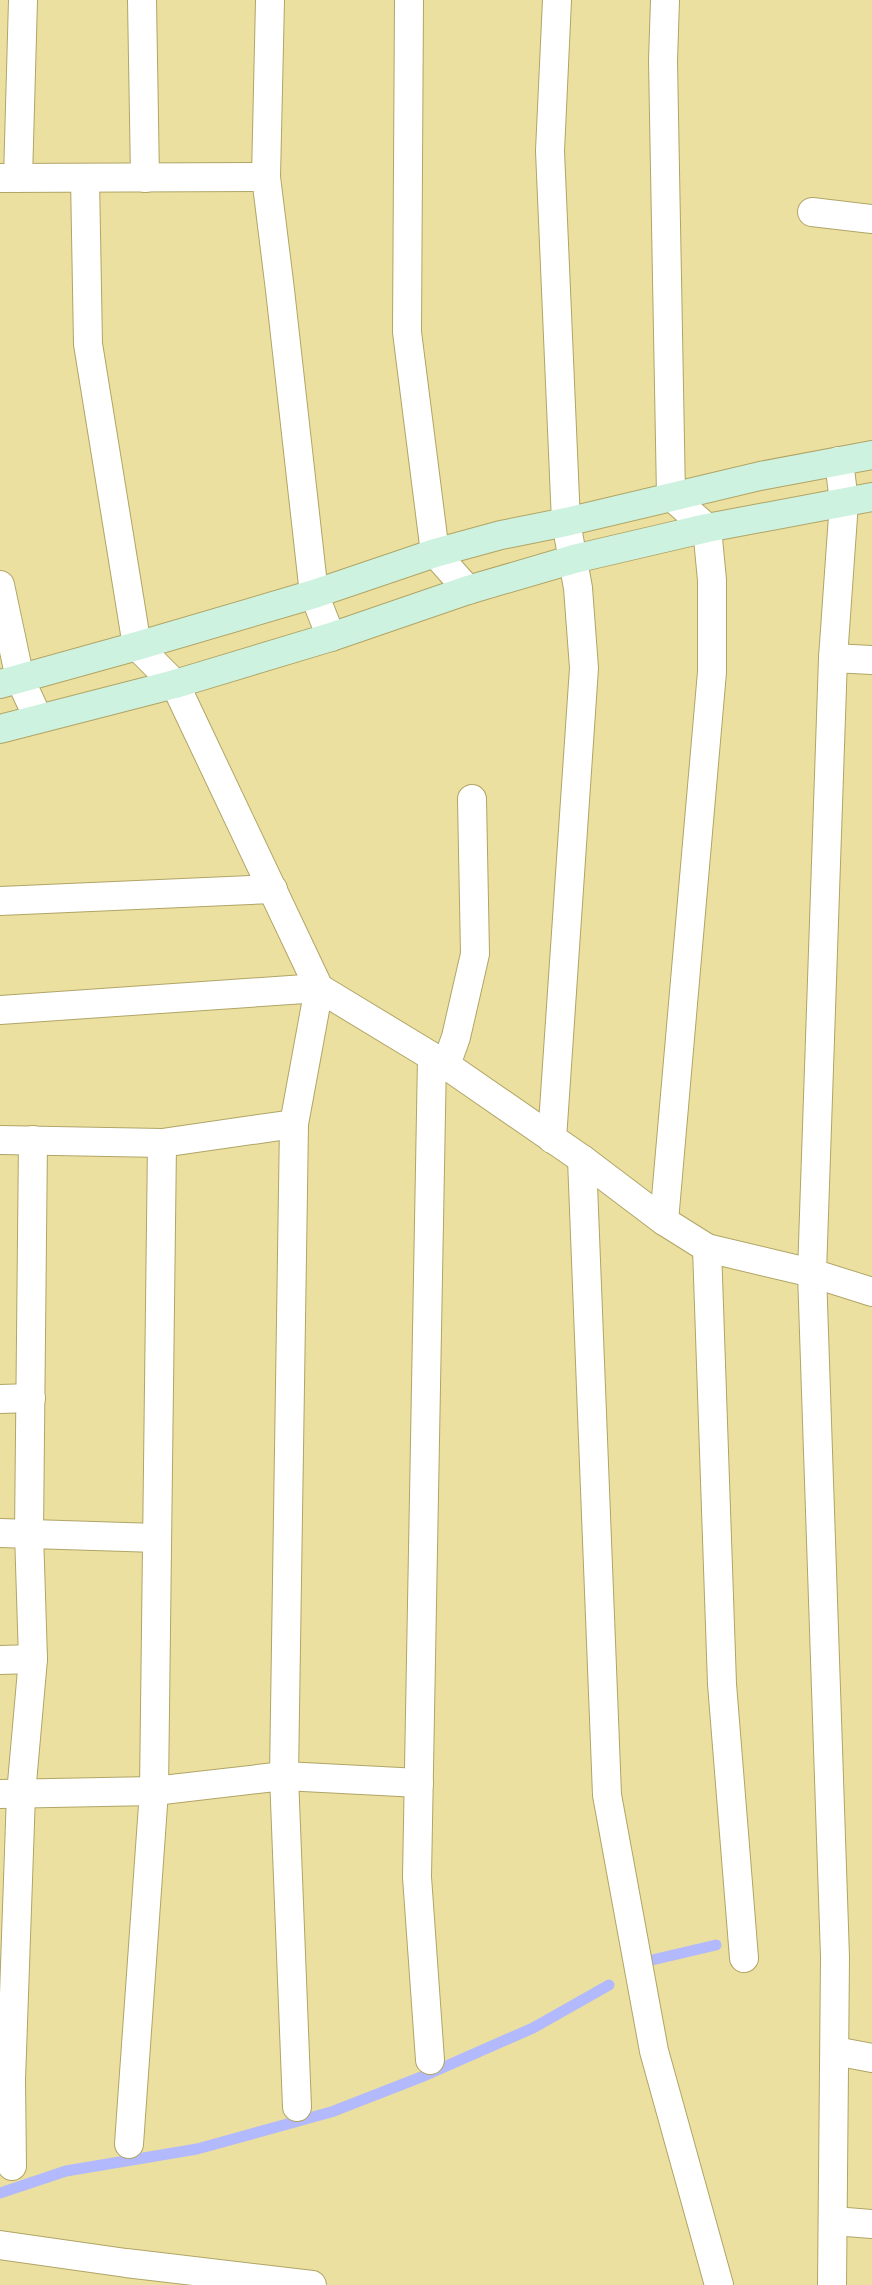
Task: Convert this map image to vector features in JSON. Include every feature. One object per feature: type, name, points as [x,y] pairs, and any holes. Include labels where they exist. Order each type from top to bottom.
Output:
[{"type":"main road","points":[[10,681],[314,594],[434,553],[501,535],[566,522],[760,476],[872,455]]},
{"type":"main road","points":[[0,729],[175,684],[331,637],[468,590],[574,559],[707,528],[872,497]]},
{"type":"street","points":[[23,0],[9,178],[266,177]]},
{"type":"street","points":[[142,0],[144,178]]},
{"type":"street","points":[[270,0],[266,177],[314,594],[331,637]]},
{"type":"street","points":[[409,0],[407,332],[434,553],[468,590]]},
{"type":"street","points":[[552,1139],[584,668],[578,588],[566,522],[550,151],[557,0]]},
{"type":"street","points":[[664,1221],[712,672],[712,580],[707,528],[672,496],[663,61],[665,0]]},
{"type":"street","points":[[85,178],[88,344],[137,646],[175,684],[318,988],[439,1062],[582,1159],[664,1221],[707,1248],[812,1273],[872,1292]]},
{"type":"street","points":[[812,212],[872,219]]},
{"type":"street","points":[[832,2285],[835,1957],[812,1273],[833,658],[844,502],[839,461]]},
{"type":"street","points":[[0,586],[10,681],[38,718]]},
{"type":"street","points":[[833,658],[872,660]]},
{"type":"street","points":[[430,2060],[417,1877],[418,1783],[439,1062],[456,1037],[475,954],[472,799]]},
{"type":"street","points":[[0,901],[273,889]]},
{"type":"street","points":[[0,1010],[318,988]]},
{"type":"street","points":[[297,2107],[284,1776],[294,1124],[318,988]]},
{"type":"street","points":[[0,1140],[162,1143],[294,1124]]},
{"type":"street","points":[[12,2166],[6,2079],[10,1794],[33,1659],[29,1533],[33,1140]]},
{"type":"street","points":[[129,2144],[154,1791],[162,1143]]},
{"type":"street","points":[[582,1159],[607,1795],[654,2052],[719,2285]]},
{"type":"street","points":[[707,1248],[722,1684],[744,1958]]},
{"type":"street","points":[[0,1399],[31,1398]]},
{"type":"street","points":[[0,1533],[157,1538]]},
{"type":"street","points":[[0,1660],[33,1659]]},
{"type":"street","points":[[10,1794],[154,1791],[284,1776],[418,1783]]},
{"type":"street","points":[[835,2051],[872,2058]]},
{"type":"street","points":[[834,2220],[872,2224]]},
{"type":"street","points":[[0,2245],[126,2263],[312,2285]]},
{"type":"waterway","points":[[652,1960],[716,1945]]},
{"type":"waterway","points":[[0,2193],[66,2171],[197,2149],[331,2112],[426,2075],[533,2028],[609,1985]]}]
